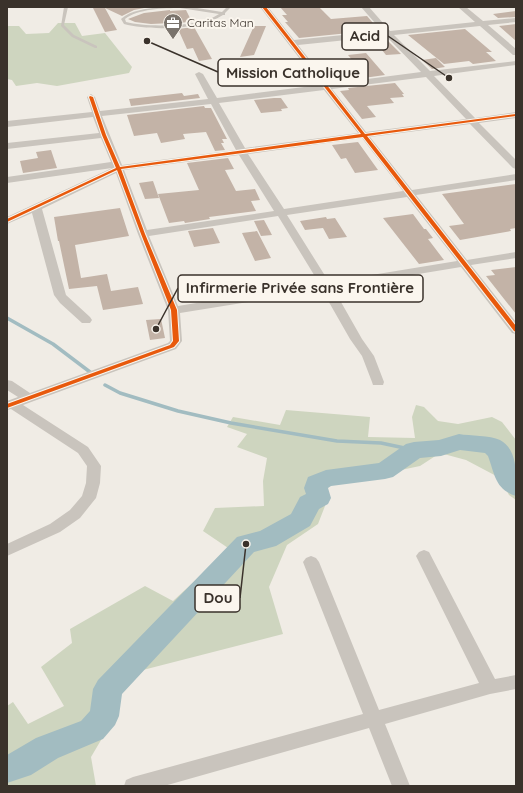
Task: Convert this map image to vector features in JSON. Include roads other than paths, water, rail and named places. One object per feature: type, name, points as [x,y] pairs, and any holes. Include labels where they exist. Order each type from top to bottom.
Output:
[{"type":"street","points":[[264,7],[362,135],[516,330]]},
{"type":"street","points":[[365,7],[388,33],[516,166]]},
{"type":"street","points":[[462,7],[516,53]]},
{"type":"street","points":[[292,43],[516,20]]},
{"type":"street","points":[[7,124],[98,115],[516,63]]},
{"type":"street","points":[[199,74],[242,152],[326,286],[356,339],[368,356],[378,382]]},
{"type":"street","points":[[10,405],[172,346],[176,341],[174,310],[143,234],[118,166],[104,135],[91,97]]},
{"type":"street","points":[[7,180],[242,152],[362,135],[516,116]]},
{"type":"street","points":[[7,146],[104,135]]},
{"type":"street","points":[[7,220],[118,166]]},
{"type":"street","points":[[143,234],[516,177]]},
{"type":"street","points":[[36,207],[60,295],[64,301],[86,320]]},
{"type":"street","points":[[174,310],[516,255]]},
{"type":"street","points":[[7,384],[28,398]]},
{"type":"street","points":[[7,550],[55,528],[75,514],[89,498],[93,483],[94,466],[83,450],[10,405]]},
{"type":"street","points":[[424,556],[490,687]]},
{"type":"street","points":[[311,562],[401,786]]},
{"type":"street","points":[[133,786],[175,781],[375,720],[490,687],[516,682]]},
{"type":"lane","points":[[66,7],[62,25],[73,36],[96,47]]},
{"type":"lane","points":[[224,14],[178,7],[136,12],[125,16],[123,19],[125,23],[137,26],[195,24],[224,14],[229,7]]},
{"type":"waterway","points":[[7,318],[53,344],[90,372]]},
{"type":"waterway","points":[[105,385],[120,393],[178,411],[231,423],[337,441],[381,443],[414,450]]},
{"type":"waterway","points":[[7,769],[20,765],[47,748],[92,730],[104,716],[108,689],[246,544],[267,539],[301,520],[309,503],[319,498],[316,488],[317,483],[326,478],[385,471],[414,450],[441,448],[459,442],[492,446],[499,453],[509,482],[516,487]]},
{"type":"place","name":"Caritas Man","points":[[173,40]]},
{"type":"place","name":"Mission Catholique","points":[[147,41]]},
{"type":"place","name":"Acid","points":[[449,78]]},
{"type":"place","name":"Infirmerie Privée sans Frontière","points":[[156,329]]},
{"type":"place","name":"Dou","points":[[246,544]]}]
